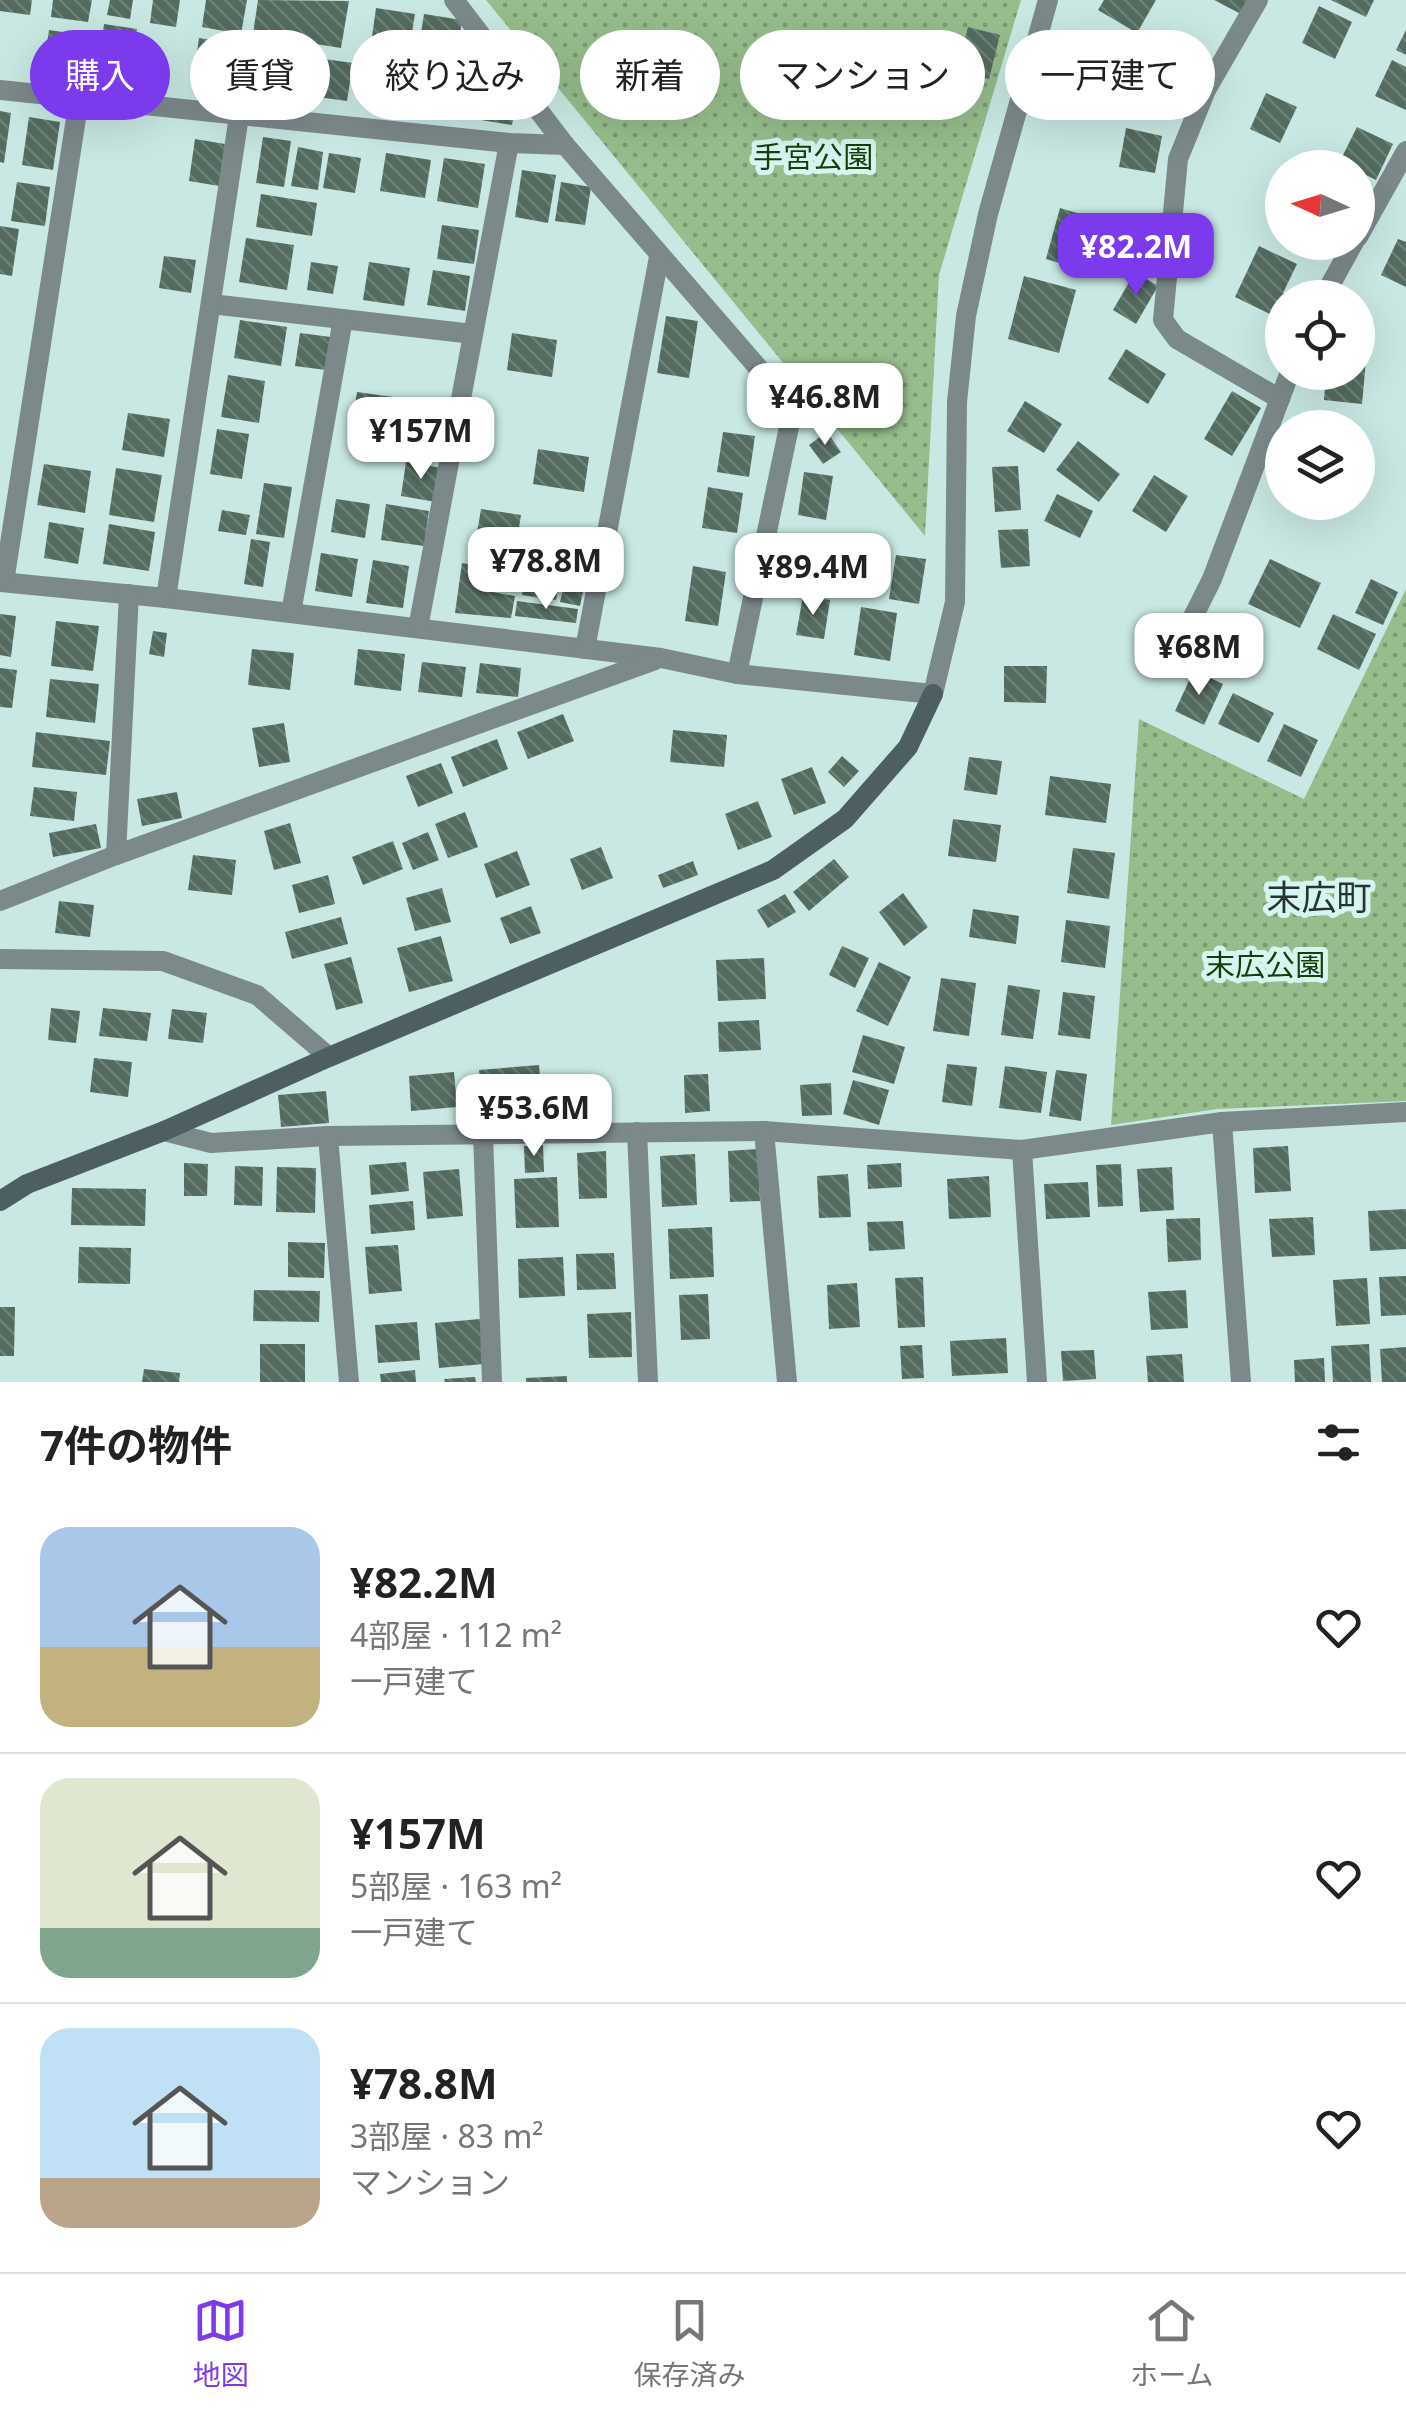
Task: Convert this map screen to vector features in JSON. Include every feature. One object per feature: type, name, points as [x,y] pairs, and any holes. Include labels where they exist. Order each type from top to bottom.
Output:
[{"type":"street","points":[[454,0],[565,145],[793,408],[738,674]]},
{"type":"street","points":[[0,1201],[27,1184],[164,1131],[328,1057],[773,870],[845,819],[908,746],[934,694],[955,602],[957,402],[966,316],[988,214],[1048,0]]},
{"type":"street","points":[[1258,0],[1206,90],[1178,159],[1163,320],[1177,339],[1280,399]]},
{"type":"street","points":[[0,90],[30,93]]},
{"type":"street","points":[[76,120],[2,582],[418,628],[661,658],[738,674],[934,694]]},
{"type":"street","points":[[166,598],[238,120]]},
{"type":"street","points":[[279,120],[565,145]]},
{"type":"street","points":[[418,628],[509,143]]},
{"type":"street","points":[[1375,206],[1406,151]]},
{"type":"street","points":[[585,649],[659,257]]},
{"type":"street","points":[[211,304],[473,334]]},
{"type":"street","points":[[291,613],[343,319]]},
{"type":"street","points":[[1172,659],[1212,579],[1283,390]]},
{"type":"street","points":[[116,854],[129,594]]},
{"type":"street","points":[[0,901],[116,854],[661,658]]},
{"type":"street","points":[[0,959],[163,961],[258,995],[328,1057]]},
{"type":"street","points":[[164,1131],[211,1143],[328,1136],[764,1131],[1022,1150],[1222,1122],[1406,1112]]},
{"type":"street","points":[[1222,1122],[1241,1382]]},
{"type":"street","points":[[764,1131],[787,1382]]},
{"type":"street","points":[[637,1132],[648,1382]]},
{"type":"street","points":[[483,1134],[492,1382]]},
{"type":"street","points":[[328,1136],[349,1382]]},
{"type":"street","points":[[1022,1150],[1037,1382]]},
{"type":"green space","name":"手宮公園","points":[[486,0],[1021,0],[1012,30],[1005,30],[1005,54],[939,275],[925,536],[584,120],[720,120],[720,30],[580,30],[580,115],[560,90],[560,30],[511,30]]},
{"type":"green space","name":"末広公園","points":[[1406,589],[1406,1101],[1217,1109],[1111,1125],[1139,719],[1304,799]]},
{"type":"building","points":[[0,0],[32,0],[30,15],[0,11]]},
{"type":"building","points":[[53,0],[92,0],[88,22],[51,17]]},
{"type":"building","points":[[110,0],[133,0],[130,19],[107,15]]},
{"type":"building","points":[[153,0],[180,0],[176,27],[150,23]]},
{"type":"building","points":[[206,0],[247,0],[242,30],[202,27]]},
{"type":"building","points":[[258,0],[349,1],[341,48],[330,46],[330,30],[254,30]]},
{"type":"building","points":[[1104,0],[1156,0],[1139,30],[1132,30],[1098,10]]},
{"type":"building","points":[[1214,0],[1248,0],[1241,14]]},
{"type":"building","points":[[1331,0],[1374,0],[1366,17]]},
{"type":"building","points":[[1319,6],[1352,22],[1335,59],[1302,43]]},
{"type":"building","points":[[376,8],[415,14],[412,30],[373,30]]},
{"type":"building","points":[[424,14],[462,20],[461,30],[421,30]]},
{"type":"building","points":[[104,24],[137,29],[137,30],[103,30]]},
{"type":"building","points":[[1406,30],[1406,55],[1396,50]]},
{"type":"building","points":[[985,31],[1000,35],[989,79],[985,78]]},
{"type":"building","points":[[330,60],[350,63],[347,101],[330,99]]},
{"type":"building","points":[[1392,60],[1406,67],[1406,110],[1375,96]]},
{"type":"building","points":[[1266,93],[1297,107],[1280,143],[1250,129]]},
{"type":"building","points":[[0,111],[11,113],[4,163],[0,162]]},
{"type":"building","points":[[29,117],[60,122],[53,170],[22,165]]},
{"type":"building","points":[[481,120],[513,120],[512,125]]},
{"type":"building","points":[[1357,127],[1393,144],[1376,180],[1375,150],[1346,150]]},
{"type":"building","points":[[1126,128],[1162,136],[1155,173],[1119,167]]},
{"type":"building","points":[[263,137],[291,141],[284,187],[256,183]]},
{"type":"building","points":[[195,139],[225,144],[219,186],[189,181]]},
{"type":"building","points":[[298,147],[323,152],[318,190],[291,186]]},
{"type":"building","points":[[329,153],[361,158],[355,193],[323,188]]},
{"type":"building","points":[[386,153],[431,160],[425,198],[380,191]]},
{"type":"building","points":[[444,158],[485,164],[478,208],[437,201]]},
{"type":"building","points":[[522,170],[556,175],[548,223],[515,217]]},
{"type":"building","points":[[17,182],[50,187],[45,226],[11,221]]},
{"type":"building","points":[[561,182],[591,187],[585,225],[555,221]]},
{"type":"building","points":[[261,194],[317,203],[312,236],[256,227]]},
{"type":"building","points":[[1060,208],[1094,218],[1079,269],[1046,259]]},
{"type":"building","points":[[442,225],[479,230],[474,264],[437,259]]},
{"type":"building","points":[[0,226],[19,229],[12,276],[0,274]]},
{"type":"building","points":[[246,238],[294,245],[287,290],[239,282]]},
{"type":"building","points":[[1398,239],[1406,242],[1406,287],[1381,275]]},
{"type":"building","points":[[1259,246],[1265,249],[1265,260],[1297,264],[1289,280],[1265,280],[1265,312],[1235,297]]},
{"type":"building","points":[[164,256],[196,260],[191,293],[159,288]]},
{"type":"building","points":[[311,262],[338,266],[333,294],[307,290]]},
{"type":"building","points":[[369,262],[410,268],[404,306],[363,300]]},
{"type":"building","points":[[433,270],[470,276],[465,311],[427,305]]},
{"type":"building","points":[[1135,272],[1158,286],[1136,324],[1113,310]]},
{"type":"building","points":[[1024,276],[1076,290],[1059,353],[1008,339]]},
{"type":"building","points":[[666,316],[698,321],[689,378],[657,373]]},
{"type":"building","points":[[240,320],[287,327],[281,366],[234,358]]},
{"type":"building","points":[[300,333],[331,337],[326,370],[295,366]]},
{"type":"building","points":[[512,333],[557,340],[552,377],[507,370]]},
{"type":"building","points":[[1126,349],[1166,374],[1148,404],[1108,379]]},
{"type":"building","points":[[228,375],[265,381],[259,423],[221,417]]},
{"type":"building","points":[[1325,390],[1363,390],[1362,404],[1324,400]]},
{"type":"building","points":[[1232,391],[1261,408],[1232,456],[1204,439]]},
{"type":"building","points":[[357,392],[393,397],[388,428],[352,423]]},
{"type":"building","points":[[1025,401],[1062,424],[1044,453],[1007,431]]},
{"type":"building","points":[[128,413],[170,419],[164,457],[122,450]]},
{"type":"building","points":[[217,429],[249,434],[242,479],[210,474]]},
{"type":"building","points":[[723,432],[755,436],[749,477],[717,472]]},
{"type":"building","points":[[827,432],[841,452],[823,464],[809,445]]},
{"type":"building","points":[[1078,441],[1120,474],[1099,502],[1056,470]]},
{"type":"building","points":[[538,449],[589,457],[584,492],[533,484]]},
{"type":"building","points":[[406,462],[442,468],[436,502],[401,496]]},
{"type":"building","points":[[44,464],[91,471],[85,513],[37,505]]},
{"type":"building","points":[[1018,466],[1021,510],[995,512],[992,467]]},
{"type":"building","points":[[116,468],[162,475],[154,522],[109,515]]},
{"type":"building","points":[[804,472],[833,476],[826,520],[798,515]]},
{"type":"building","points":[[1154,475],[1188,496],[1166,532],[1132,511]]},
{"type":"building","points":[[264,483],[292,487],[284,538],[256,534]]},
{"type":"building","points":[[708,487],[743,493],[737,533],[702,528]]},
{"type":"building","points":[[1057,494],[1093,511],[1080,538],[1044,521]]},
{"type":"building","points":[[336,499],[370,504],[365,538],[331,532]]},
{"type":"building","points":[[386,504],[429,511],[424,546],[381,540]]},
{"type":"building","points":[[481,509],[521,515],[514,558],[474,551]]},
{"type":"building","points":[[222,510],[250,515],[246,535],[218,531]]},
{"type":"building","points":[[49,522],[84,528],[78,564],[44,558]]},
{"type":"building","points":[[109,524],[155,532],[149,571],[103,564]]},
{"type":"building","points":[[1028,529],[1030,566],[1001,568],[998,530]]},
{"type":"building","points":[[825,537],[856,542],[850,583],[819,578]]},
{"type":"building","points":[[251,539],[270,542],[263,587],[244,584]]},
{"type":"building","points":[[788,541],[817,546],[812,580],[783,576]]},
{"type":"building","points":[[321,553],[358,559],[352,597],[315,591]]},
{"type":"building","points":[[896,555],[926,559],[919,604],[889,599]]},
{"type":"building","points":[[528,559],[562,564],[556,600],[522,595]]},
{"type":"building","points":[[1270,559],[1321,583],[1300,628],[1248,604]]},
{"type":"building","points":[[373,560],[409,566],[403,608],[366,603]]},
{"type":"building","points":[[462,563],[496,569],[492,592],[515,596],[511,618],[455,613]]},
{"type":"building","points":[[693,566],[726,572],[718,626],[685,621]]},
{"type":"building","points":[[568,567],[587,571],[580,606],[560,602]]},
{"type":"building","points":[[1371,579],[1398,592],[1383,625],[1355,613]]},
{"type":"building","points":[[803,596],[830,600],[824,639],[796,635]]},
{"type":"building","points":[[517,601],[578,609],[576,623],[515,616]]},
{"type":"building","points":[[861,607],[897,613],[890,661],[854,655]]},
{"type":"building","points":[[0,614],[16,616],[11,657],[0,655]]},
{"type":"building","points":[[1333,614],[1376,634],[1359,670],[1317,649]]},
{"type":"building","points":[[56,621],[99,626],[93,671],[51,666]]},
{"type":"building","points":[[153,631],[167,633],[164,657],[149,654]]},
{"type":"building","points":[[252,649],[294,653],[290,690],[248,685]]},
{"type":"building","points":[[358,649],[405,654],[401,691],[354,685]]},
{"type":"building","points":[[422,662],[466,667],[462,697],[418,692]]},
{"type":"building","points":[[480,663],[521,668],[518,697],[476,693]]},
{"type":"building","points":[[1004,666],[1047,666],[1046,703],[1004,702]]},
{"type":"building","points":[[0,668],[17,670],[12,708],[0,707]]},
{"type":"building","points":[[1194,670],[1223,684],[1204,725],[1175,711]]},
{"type":"building","points":[[50,679],[99,684],[95,723],[46,717]]},
{"type":"building","points":[[1233,693],[1274,713],[1259,743],[1218,724]]},
{"type":"building","points":[[563,714],[574,741],[528,759],[517,732]]},
{"type":"building","points":[[284,723],[290,762],[259,767],[252,728]]},
{"type":"building","points":[[1284,724],[1318,740],[1301,777],[1267,761]]},
{"type":"building","points":[[673,730],[727,735],[724,767],[670,762]]},
{"type":"building","points":[[36,732],[110,741],[106,775],[32,767]]},
{"type":"building","points":[[497,739],[508,769],[463,787],[451,757]]},
{"type":"building","points":[[842,756],[859,771],[844,787],[828,772]]},
{"type":"building","points":[[969,757],[1002,761],[997,795],[964,790]]},
{"type":"building","points":[[441,763],[453,793],[418,807],[406,776]]},
{"type":"building","points":[[812,767],[826,803],[794,815],[781,779]]},
{"type":"building","points":[[1050,776],[1111,784],[1106,823],[1045,815]]},
{"type":"building","points":[[34,787],[77,792],[74,821],[30,816]]},
{"type":"building","points":[[177,792],[182,818],[142,826],[137,799]]},
{"type":"building","points":[[758,801],[772,837],[738,850],[725,814]]},
{"type":"building","points":[[465,812],[478,847],[448,858],[435,824]]},
{"type":"building","points":[[953,819],[1001,825],[996,862],[948,856]]},
{"type":"building","points":[[290,823],[301,863],[274,870],[264,831]]},
{"type":"building","points":[[96,824],[101,848],[53,857],[49,833]]},
{"type":"building","points":[[428,832],[439,860],[413,870],[402,843]]},
{"type":"building","points":[[393,841],[403,869],[363,885],[352,857]]},
{"type":"building","points":[[601,847],[613,878],[582,890],[570,859]]},
{"type":"building","points":[[1073,848],[1115,853],[1109,899],[1067,893]]},
{"type":"building","points":[[517,851],[530,885],[496,898],[484,864]]},
{"type":"building","points":[[193,855],[236,860],[232,895],[188,890]]},
{"type":"building","points":[[834,859],[849,877],[809,911],[793,892]]},
{"type":"building","points":[[693,861],[698,875],[663,888],[658,875]]},
{"type":"building","points":[[328,875],[335,904],[299,913],[292,885]]},
{"type":"building","points":[[442,888],[451,922],[415,931],[406,898]]},
{"type":"building","points":[[903,893],[928,927],[904,946],[879,912]]},
{"type":"building","points":[[785,894],[796,912],[768,928],[757,910]]},
{"type":"building","points":[[59,901],[94,905],[90,937],[55,933]]},
{"type":"building","points":[[531,906],[541,933],[510,944],[500,918]]},
{"type":"building","points":[[973,909],[1019,916],[1016,944],[969,937]]},
{"type":"building","points":[[341,917],[348,944],[292,959],[285,932]]},
{"type":"building","points":[[1066,920],[1110,926],[1105,968],[1061,962]]},
{"type":"building","points":[[441,936],[453,981],[409,992],[397,948]]},
{"type":"building","points":[[842,946],[869,958],[855,988],[829,975]]},
{"type":"building","points":[[351,957],[363,1003],[336,1010],[324,964]]},
{"type":"building","points":[[764,958],[766,999],[718,1001],[716,960]]},
{"type":"building","points":[[879,962],[911,977],[888,1026],[856,1011]]},
{"type":"building","points":[[941,978],[976,983],[969,1036],[933,1031]]},
{"type":"building","points":[[1008,985],[1040,990],[1033,1039],[1001,1035]]},
{"type":"building","points":[[1063,992],[1095,996],[1090,1039],[1058,1035]]},
{"type":"building","points":[[51,1008],[80,1011],[76,1043],[48,1040]]},
{"type":"building","points":[[103,1008],[151,1013],[147,1041],[99,1036]]},
{"type":"building","points":[[172,1009],[207,1013],[203,1043],[168,1039]]},
{"type":"building","points":[[759,1020],[761,1050],[719,1052],[718,1022]]},
{"type":"building","points":[[863,1035],[905,1047],[894,1084],[852,1072]]},
{"type":"building","points":[[94,1058],[132,1062],[128,1097],[90,1092]]},
{"type":"building","points":[[947,1064],[977,1067],[972,1106],[942,1102]]},
{"type":"building","points":[[539,1065],[542,1103],[483,1108],[479,1070]]},
{"type":"building","points":[[1005,1066],[1047,1072],[1041,1113],[999,1108]]},
{"type":"building","points":[[1056,1070],[1087,1074],[1081,1121],[1049,1116]]},
{"type":"building","points":[[454,1072],[457,1107],[411,1111],[409,1076]]},
{"type":"building","points":[[708,1074],[710,1111],[685,1113],[684,1075]]},
{"type":"building","points":[[853,1080],[889,1090],[879,1125],[843,1114]]},
{"type":"building","points":[[831,1083],[832,1115],[802,1116],[800,1085]]},
{"type":"building","points":[[326,1091],[329,1123],[281,1127],[278,1095]]},
{"type":"building","points":[[543,1145],[544,1172],[525,1173],[524,1146]]},
{"type":"building","points":[[1288,1146],[1291,1191],[1255,1193],[1253,1148]]},
{"type":"building","points":[[758,1149],[760,1201],[730,1202],[728,1151]]},
{"type":"building","points":[[606,1151],[607,1198],[579,1199],[577,1153]]},
{"type":"building","points":[[695,1154],[697,1205],[662,1207],[660,1156]]},
{"type":"building","points":[[406,1162],[409,1191],[371,1195],[369,1165]]},
{"type":"building","points":[[184,1163],[208,1164],[207,1196],[184,1196]]},
{"type":"building","points":[[901,1163],[902,1187],[868,1189],[867,1165]]},
{"type":"building","points":[[1121,1164],[1123,1206],[1098,1207],[1096,1165]]},
{"type":"building","points":[[235,1166],[263,1167],[262,1206],[234,1205]]},
{"type":"building","points":[[277,1167],[316,1168],[315,1213],[276,1212]]},
{"type":"building","points":[[1172,1167],[1174,1210],[1140,1212],[1137,1169]]},
{"type":"building","points":[[459,1169],[463,1216],[427,1219],[423,1172]]},
{"type":"building","points":[[848,1174],[851,1217],[819,1218],[817,1176]]},
{"type":"building","points":[[989,1176],[991,1217],[949,1219],[947,1179]]},
{"type":"building","points":[[557,1177],[559,1227],[516,1228],[514,1179]]},
{"type":"building","points":[[1088,1182],[1090,1217],[1046,1219],[1044,1184]]},
{"type":"building","points":[[72,1188],[146,1189],[145,1226],[71,1225]]},
{"type":"building","points":[[413,1201],[415,1230],[371,1234],[369,1205]]},
{"type":"building","points":[[1406,1209],[1406,1249],[1370,1251],[1368,1211]]},
{"type":"building","points":[[1313,1217],[1315,1255],[1272,1257],[1269,1219]]},
{"type":"building","points":[[1200,1218],[1201,1260],[1168,1262],[1166,1219]]},
{"type":"building","points":[[903,1221],[905,1249],[869,1251],[867,1222]]},
{"type":"building","points":[[712,1227],[714,1277],[670,1279],[668,1229]]},
{"type":"building","points":[[288,1242],[325,1243],[324,1278],[288,1277]]},
{"type":"building","points":[[398,1245],[402,1291],[369,1294],[365,1247]]},
{"type":"building","points":[[79,1247],[131,1248],[130,1284],[78,1283]]},
{"type":"building","points":[[614,1253],[616,1289],[577,1290],[576,1254]]},
{"type":"building","points":[[563,1257],[565,1296],[519,1298],[518,1259]]},
{"type":"building","points":[[1406,1276],[1406,1315],[1381,1316],[1379,1277]]},
{"type":"building","points":[[923,1277],[925,1327],[898,1328],[895,1278]]},
{"type":"building","points":[[1367,1278],[1370,1324],[1336,1326],[1333,1280]]},
{"type":"building","points":[[857,1283],[860,1327],[829,1329],[827,1285]]},
{"type":"building","points":[[254,1290],[320,1291],[319,1322],[253,1321]]},
{"type":"building","points":[[1186,1290],[1188,1328],[1151,1330],[1148,1292]]},
{"type":"building","points":[[708,1294],[710,1339],[681,1340],[679,1295]]},
{"type":"building","points":[[0,1307],[15,1307],[14,1356],[0,1356]]},
{"type":"building","points":[[631,1312],[632,1357],[589,1358],[587,1314]]},
{"type":"building","points":[[480,1319],[484,1364],[439,1368],[435,1323]]},
{"type":"building","points":[[417,1322],[420,1360],[378,1363],[375,1325]]},
{"type":"building","points":[[1006,1338],[1008,1373],[952,1376],[950,1341]]},
{"type":"building","points":[[260,1344],[305,1344],[305,1382],[260,1382]]},
{"type":"building","points":[[1369,1344],[1371,1382],[1333,1382],[1331,1346]]},
{"type":"building","points":[[922,1345],[924,1378],[902,1379],[900,1346]]},
{"type":"building","points":[[1406,1347],[1406,1382],[1382,1382],[1380,1349]]},
{"type":"building","points":[[1094,1350],[1096,1379],[1063,1381],[1061,1351]]},
{"type":"building","points":[[1182,1354],[1184,1382],[1148,1382],[1146,1356]]},
{"type":"building","points":[[1324,1358],[1325,1382],[1295,1382],[1294,1360]]},
{"type":"building","points":[[144,1369],[180,1373],[179,1382],[142,1382]]},
{"type":"building","points":[[415,1370],[416,1382],[381,1382],[380,1374]]},
{"type":"building","points":[[567,1376],[567,1382],[526,1382],[526,1378]]},
{"type":"building","points":[[475,1377],[476,1382],[444,1379]]},
{"type":"district","name":"末広町","points":[[1319,896]]}]
